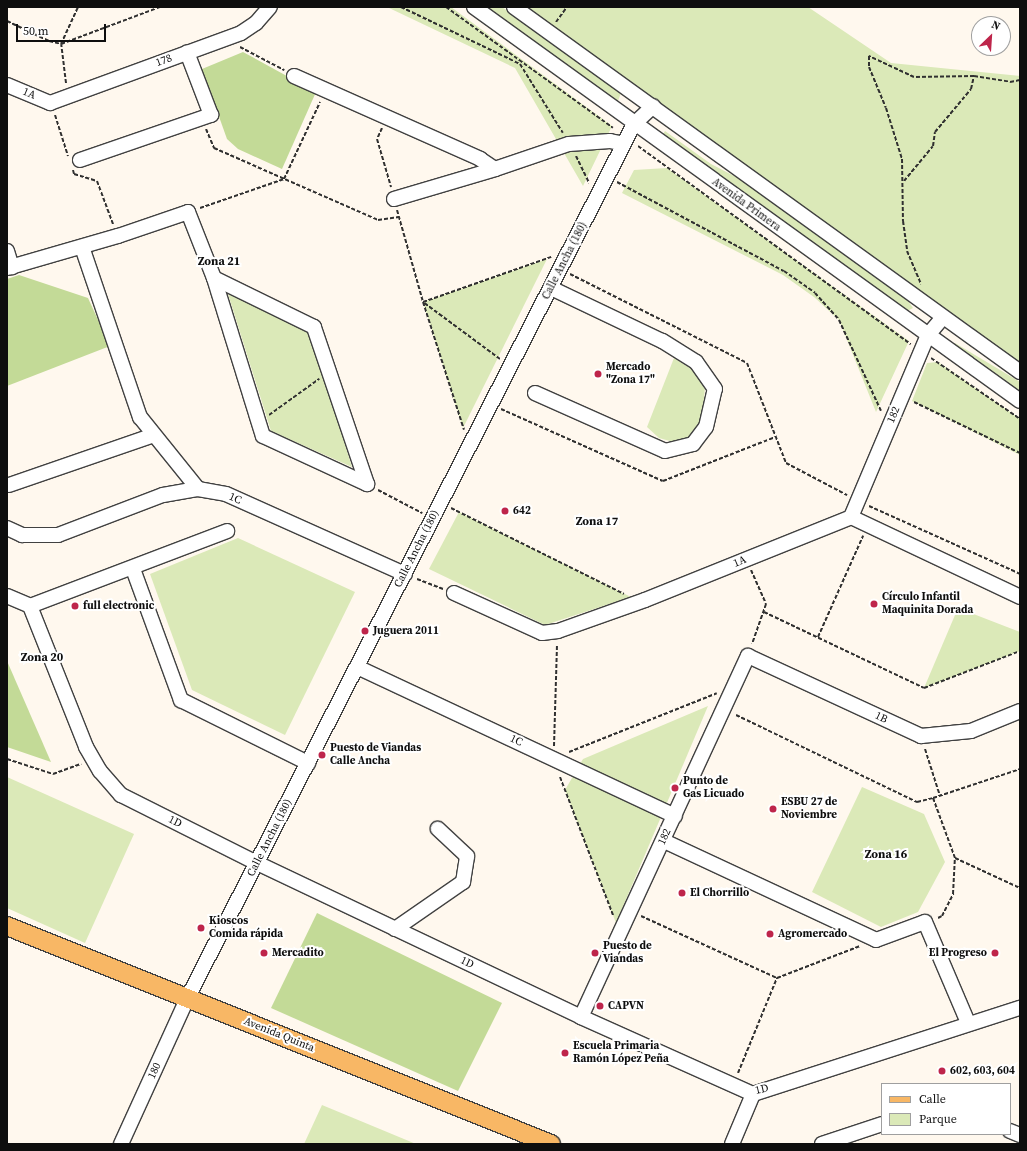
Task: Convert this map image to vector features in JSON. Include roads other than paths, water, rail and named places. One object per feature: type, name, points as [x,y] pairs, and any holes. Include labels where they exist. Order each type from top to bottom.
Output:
[{"type":"main road","name":"Avenida Quinta","points":[[7,926],[188,997],[551,1144]]},
{"type":"street","name":"178","points":[[50,102],[242,33],[256,23],[270,7]]},
{"type":"street","name":"Avenida Primera","points":[[474,7],[634,124],[1020,401]]},
{"type":"street","points":[[514,7],[1020,372]]},
{"type":"street","points":[[80,160],[211,115],[187,52]]},
{"type":"street","points":[[294,76],[480,159],[495,169]]},
{"type":"street","name":"1A","points":[[7,85],[50,102]]},
{"type":"street","name":"Calle Ancha (180)","points":[[188,997],[634,124],[653,106]]},
{"type":"street","points":[[394,199],[495,169],[569,144],[626,141]]},
{"type":"street","points":[[7,251],[9,267],[82,248],[188,212],[214,278],[257,423],[263,436],[367,484],[314,327],[214,278]]},
{"type":"street","points":[[82,248],[140,417],[198,489]]},
{"type":"street","points":[[535,393],[665,451],[693,444],[706,426],[715,389],[696,362],[662,341],[551,288]]},
{"type":"street","name":"182","points":[[851,517],[928,335],[943,317]]},
{"type":"street","points":[[8,485],[154,434]]},
{"type":"street","name":"1C","points":[[7,528],[22,535],[58,535],[163,495],[198,489],[226,494],[405,574]]},
{"type":"street","points":[[851,517],[1020,597]]},
{"type":"street","name":"1A","points":[[454,594],[542,633],[558,631],[645,600],[851,517]]},
{"type":"street","points":[[7,596],[30,606],[133,569],[227,530]]},
{"type":"street","points":[[133,569],[181,700],[308,763]]},
{"type":"street","name":"1D","points":[[30,606],[86,747],[93,759],[121,795],[257,863],[395,929],[581,1017],[733,1086],[753,1094],[968,1023],[1020,1008]]},
{"type":"street","name":"182","points":[[581,1017],[664,841],[748,656]]},
{"type":"street","name":"1B","points":[[748,656],[921,736],[971,731],[1020,711]]},
{"type":"street","name":"1C","points":[[357,667],[675,816]]},
{"type":"street","points":[[395,929],[463,882],[467,856],[438,829]]},
{"type":"street","points":[[664,841],[876,940],[925,922],[968,1023]]},
{"type":"street","name":"180","points":[[121,1144],[188,997]]},
{"type":"street","points":[[732,1144],[753,1094]]},
{"type":"street","points":[[822,1144],[881,1124]]},
{"type":"place","name":"Mercado \"Zona 17\"","points":[[598,374]]},
{"type":"place","name":"642","points":[[505,511]]},
{"type":"place","name":"Círculo Infantil Maquinita Dorada","points":[[874,604]]},
{"type":"place","name":"full electronic","points":[[75,606]]},
{"type":"place","name":"Juguera 2011","points":[[365,631]]},
{"type":"place","name":"Puesto de Viandas Calle Ancha","points":[[322,755]]},
{"type":"place","name":"Punto de Gas Licuado","points":[[675,788]]},
{"type":"place","name":"ESBU 27 de Noviembre","points":[[773,809]]},
{"type":"place","name":"El Chorrillo","points":[[682,893]]},
{"type":"place","name":"Kioscos Comida rápida","points":[[201,928]]},
{"type":"place","name":"Agromercado","points":[[770,934]]},
{"type":"place","name":"Mercadito","points":[[264,953]]},
{"type":"place","name":"Puesto de Viandas","points":[[595,953]]},
{"type":"place","name":"El Progreso","points":[[995,953]]},
{"type":"place","name":"CAPVN","points":[[600,1006]]},
{"type":"place","name":"Escuela Primaria Ramón López Peña","points":[[565,1053]]},
{"type":"place","name":"602, 603, 604","points":[[942,1071]]},
{"type":"district","name":"Zona 21","points":[[219,262]]},
{"type":"district","name":"Zona 17","points":[[597,522]]},
{"type":"district","name":"Zona 20","points":[[42,658]]},
{"type":"district","name":"Zona 16","points":[[886,855]]}]
